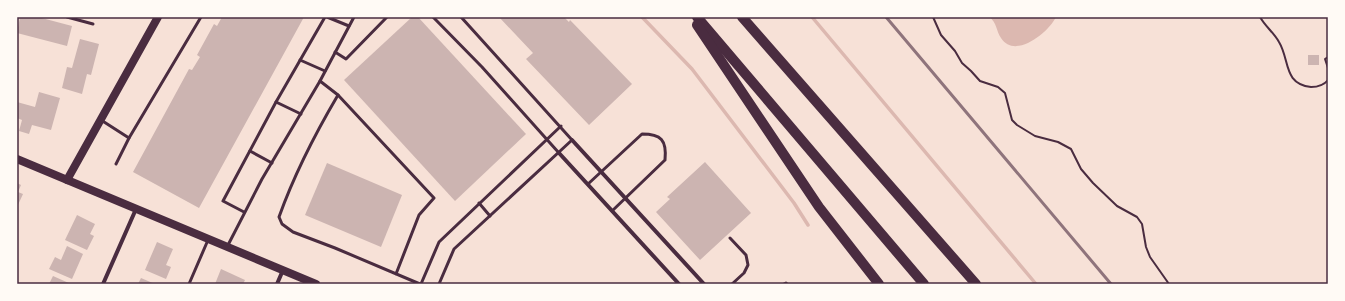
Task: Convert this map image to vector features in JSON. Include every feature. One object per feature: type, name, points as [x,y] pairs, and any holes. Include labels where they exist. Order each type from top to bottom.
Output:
[{"type":"highway","points":[[691,17],[819,207],[878,284]]},
{"type":"highway","points":[[697,17],[924,284]]},
{"type":"highway","points":[[742,17],[976,284]]},
{"type":"main road","points":[[67,180],[158,17]]},
{"type":"main road","points":[[17,159],[316,284]]},
{"type":"street","points":[[572,140],[704,284]]},
{"type":"street","points":[[559,153],[679,284]]},
{"type":"street","points":[[103,284],[136,209]]},
{"type":"street","points":[[277,284],[284,270]]},
{"type":"lane","points":[[67,17],[93,24]]},
{"type":"lane","points":[[116,164],[129,138],[201,17]]},
{"type":"lane","points":[[244,212],[223,201],[276,102],[326,17],[349,26]]},
{"type":"lane","points":[[227,247],[244,212],[320,81],[354,17]]},
{"type":"lane","points":[[335,52],[346,59],[387,17]]},
{"type":"lane","points":[[433,17],[482,67],[559,153]]},
{"type":"lane","points":[[439,284],[454,249],[572,140],[561,126],[461,17]]},
{"type":"lane","points":[[300,60],[325,72]]},
{"type":"lane","points":[[320,81],[338,95],[434,198],[419,215],[396,274]]},
{"type":"lane","points":[[338,95],[288,191],[279,217],[282,224],[293,232],[420,284],[439,242],[547,141],[561,126]]},
{"type":"lane","points":[[276,102],[301,114]]},
{"type":"lane","points":[[100,120],[129,138]]},
{"type":"lane","points":[[588,184],[602,173],[642,134],[654,134],[662,141],[666,149],[665,160],[612,211]]},
{"type":"lane","points":[[250,151],[272,163]]},
{"type":"lane","points":[[479,203],[490,216]]},
{"type":"lane","points":[[730,238],[746,255],[748,265],[744,273],[732,284]]},
{"type":"lane","points":[[189,284],[209,239]]},
{"type":"path","points":[[933,17],[941,35],[955,51],[962,63],[980,80],[998,87],[1005,93],[1012,120],[1016,125],[1035,136],[1058,142],[1071,148],[1081,169],[1093,182],[1117,206],[1137,217],[1142,224],[1146,247],[1150,257],[1169,284]]},
{"type":"path","points":[[1260,17],[1282,46],[1288,69],[1293,79],[1309,87],[1316,87],[1328,82]]},
{"type":"path","points":[[1328,57],[1324,59],[1328,68]]},
{"type":"shaded area","points":[[989,17],[1056,17],[1046,30],[1039,36],[1023,45],[1015,46],[1007,44],[1001,38],[994,21]]},
{"type":"building","points":[[20,17],[38,17],[72,26],[67,46],[17,33]]},
{"type":"building","points":[[222,17],[304,17],[199,208],[133,172],[189,69],[192,70],[200,57],[197,55],[214,24],[217,26]]},
{"type":"building","points":[[412,17],[418,17],[526,134],[455,201],[344,80]]},
{"type":"building","points":[[499,17],[564,17],[569,22],[570,20],[632,84],[589,125],[526,59],[533,53]]},
{"type":"building","points":[[80,39],[99,44],[91,75],[87,74],[82,94],[62,88],[67,67],[72,68]]},
{"type":"building","points":[[1308,55],[1319,55],[1319,65],[1308,65]]},
{"type":"building","points":[[39,92],[60,98],[51,130],[32,125],[29,134],[19,131],[22,120],[17,118],[17,102],[35,107]]},
{"type":"building","points":[[705,162],[751,213],[700,260],[656,212],[670,199],[667,197]]},
{"type":"building","points":[[327,163],[402,195],[381,247],[305,215]]},
{"type":"building","points":[[17,183],[21,185],[18,192],[23,194],[17,207]]},
{"type":"building","points":[[77,215],[95,224],[90,234],[94,236],[87,250],[65,240]]},
{"type":"building","points":[[157,242],[173,249],[166,265],[171,267],[166,279],[145,270]]},
{"type":"building","points":[[67,246],[83,254],[72,279],[49,269],[55,257],[61,260]]},
{"type":"building","points":[[221,269],[245,280],[243,284],[215,284]]},
{"type":"building","points":[[53,276],[71,284],[49,284]]},
{"type":"building","points":[[141,278],[155,284],[138,284]]},
{"type":"waterway","points":[[642,17],[692,69],[794,203],[808,225]]},
{"type":"waterway","points":[[812,17],[1036,284]]},
{"type":"railway","points":[[886,17],[1111,284]]}]
